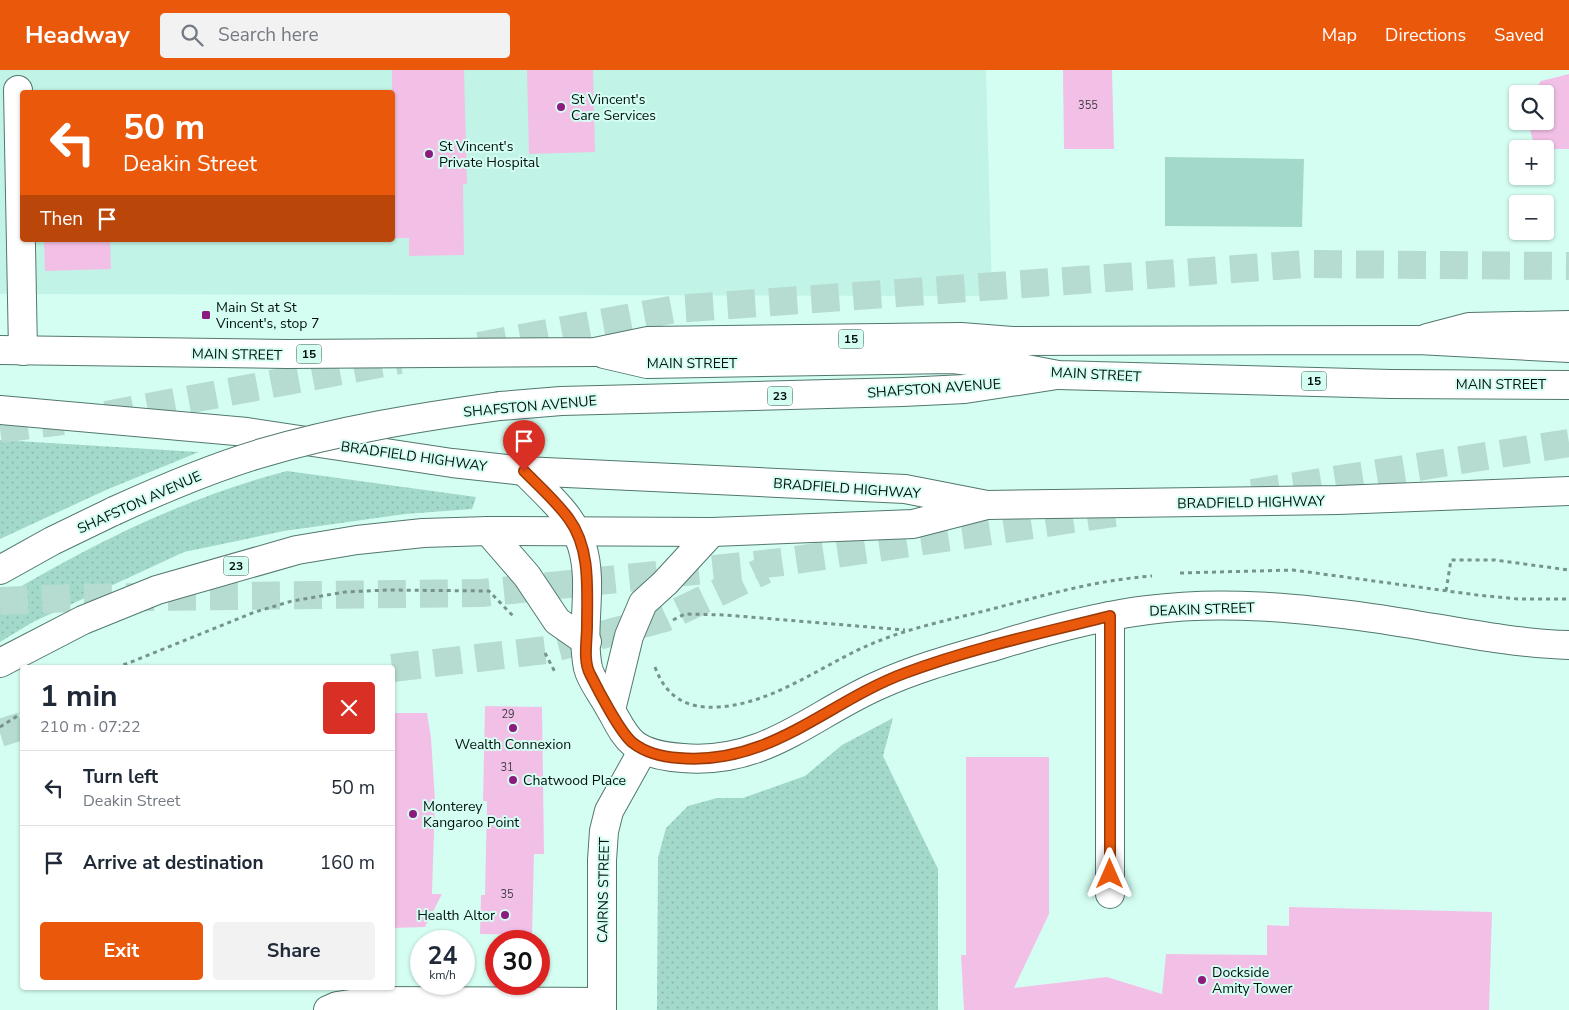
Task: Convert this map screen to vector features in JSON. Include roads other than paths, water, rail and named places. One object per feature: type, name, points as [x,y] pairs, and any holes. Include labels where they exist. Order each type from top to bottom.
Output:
[{"type":"main road","points":[[11,350],[18,90]]},
{"type":"main road","name":"MAIN STREET","points":[[1418,340],[1469,327],[1569,325]]},
{"type":"main road","name":"MAIN STREET","points":[[11,350],[287,354],[595,352],[648,341],[961,337],[1012,340],[1418,340],[1569,348]]},
{"type":"main road","name":"MAIN STREET","points":[[595,352],[647,364],[953,360],[998,364],[1058,375],[1391,384],[1569,385]]},
{"type":"main road","name":"SHAFSTON AVENUE","points":[[0,570],[52,541],[164,488],[262,453],[428,416],[500,406],[561,401],[965,388],[1058,375]]},
{"type":"main road","name":"BRADFIELD HIGHWAY","points":[[0,410],[247,432],[442,461],[524,471],[905,489],[986,505],[1329,500],[1569,491]]},
{"type":"main road","name":"DEAKIN STREET","points":[[524,471],[557,504],[576,530],[583,547],[586,567],[586,642],[589,672],[624,733],[632,743],[643,750],[667,757],[688,759],[732,756],[760,748],[816,721],[860,693],[904,673],[1026,637],[1110,616],[1150,609],[1193,606],[1251,606],[1364,617],[1490,638],[1569,645]]},
{"type":"main road","name":"23","points":[[0,663],[83,620],[158,590],[220,570],[297,550],[357,540],[423,532],[576,530],[712,532],[913,524],[986,505]]},
{"type":"main road","points":[[488,531],[543,597],[557,620],[586,642]]},
{"type":"main road","points":[[611,710],[628,636],[642,603],[665,583],[712,532]]},
{"type":"main road","points":[[1110,616],[1110,894]]},
{"type":"main road","name":"CAIRNS STREET","points":[[602,1006],[602,860],[604,830],[614,798],[643,750]]},
{"type":"main road","points":[[328,1010],[337,1006],[370,1001],[602,1006]]},
{"type":"tunnel","points":[[479,346],[675,309],[1305,264],[1569,266]]},
{"type":"tunnel","points":[[106,415],[400,360]]},
{"type":"tunnel","points":[[0,429],[63,421]]},
{"type":"tunnel","points":[[1252,493],[1569,443]]},
{"type":"tunnel","points":[[0,601],[73,598],[482,593],[782,562],[1120,512]]},
{"type":"tunnel","points":[[395,668],[546,650],[665,618],[765,570]]},
{"type":"tunnel","points":[[0,733],[20,727]]},
{"type":"place","name":"St Vincent's Care Services","points":[[561,107]]},
{"type":"place","name":"St Vincent's Private Hospital","points":[[429,154]]},
{"type":"place","name":"Main St at St Vincent's, stop 7","points":[[206,315]]},
{"type":"place","name":"Wealth Connexion","points":[[513,728]]},
{"type":"place","name":"Chatwood Place","points":[[513,780]]},
{"type":"place","name":"Monterey Kangaroo Point","points":[[413,814]]},
{"type":"place","name":"Health Altor","points":[[505,915]]},
{"type":"place","name":"Dockside Amity Tower","points":[[1202,980]]}]
